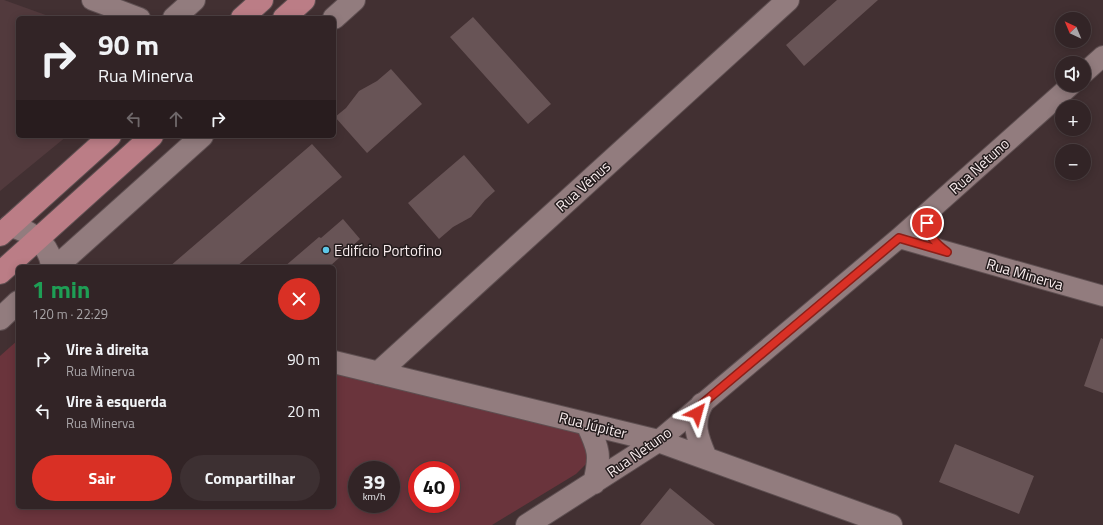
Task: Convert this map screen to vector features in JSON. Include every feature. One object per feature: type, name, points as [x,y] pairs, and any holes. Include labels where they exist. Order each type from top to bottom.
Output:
[{"type":"main road","points":[[244,16],[262,0]]},
{"type":"main road","points":[[286,16],[304,0]]},
{"type":"main road","points":[[5,230],[108,138]]},
{"type":"main road","points":[[0,273],[150,138]]},
{"type":"street","points":[[92,0],[135,16]]},
{"type":"street","points":[[176,16],[194,0]]},
{"type":"street","points":[[336,16],[354,0]]},
{"type":"street","name":"Rua Vênus","points":[[378,373],[788,0]]},
{"type":"street","points":[[1091,67],[1103,56]]},
{"type":"street","name":"Rua Netuno","points":[[527,525],[658,441],[899,238],[1063,92]]},
{"type":"street","points":[[58,265],[200,138]]},
{"type":"street","name":"Rua Minerva","points":[[929,211],[927,223],[931,238],[947,252]]},
{"type":"street","points":[[5,230],[29,232],[48,250],[52,258],[52,265]]},
{"type":"street","name":"Rua Minerva","points":[[899,238],[1103,296]]},
{"type":"street","points":[[0,319],[16,304]]},
{"type":"street","name":"Rua Júpiter","points":[[336,362],[658,441],[891,525]]},
{"type":"street","points":[[702,404],[697,413],[696,427],[698,438],[706,458]]},
{"type":"street","points":[[587,424],[598,451],[598,466],[594,483]]},
{"type":"shaded area","points":[[0,0],[4,0],[48,16],[16,16],[16,138],[65,138],[0,191]]},
{"type":"shaded area","points":[[16,342],[16,509],[336,509],[336,372],[585,432],[589,461],[576,474],[492,525],[0,525],[0,356]]},
{"type":"building","points":[[837,0],[878,0],[804,66],[786,45]]},
{"type":"building","points":[[473,17],[551,104],[528,124],[450,37]]},
{"type":"building","points":[[391,69],[422,104],[367,153],[336,118],[336,116],[346,108],[359,91],[377,81]]},
{"type":"building","points":[[312,144],[342,177],[238,265],[171,265]]},
{"type":"building","points":[[464,155],[495,191],[485,200],[471,217],[453,227],[439,239],[408,203]]},
{"type":"building","name":"Edifício Portofino","points":[[343,219],[360,239],[331,265],[286,265],[319,237],[321,238]]},
{"type":"building","points":[[1101,338],[1103,339],[1103,393],[1084,386]]},
{"type":"building","points":[[955,444],[1034,476],[1019,514],[939,482]]},
{"type":"building","points":[[670,488],[715,525],[640,525]]},
{"type":"place","name":"Edifício Portofino","points":[[326,250]]},
{"type":"route","points":[[697,413],[702,404],[899,238],[947,252],[931,238],[927,223]]}]
